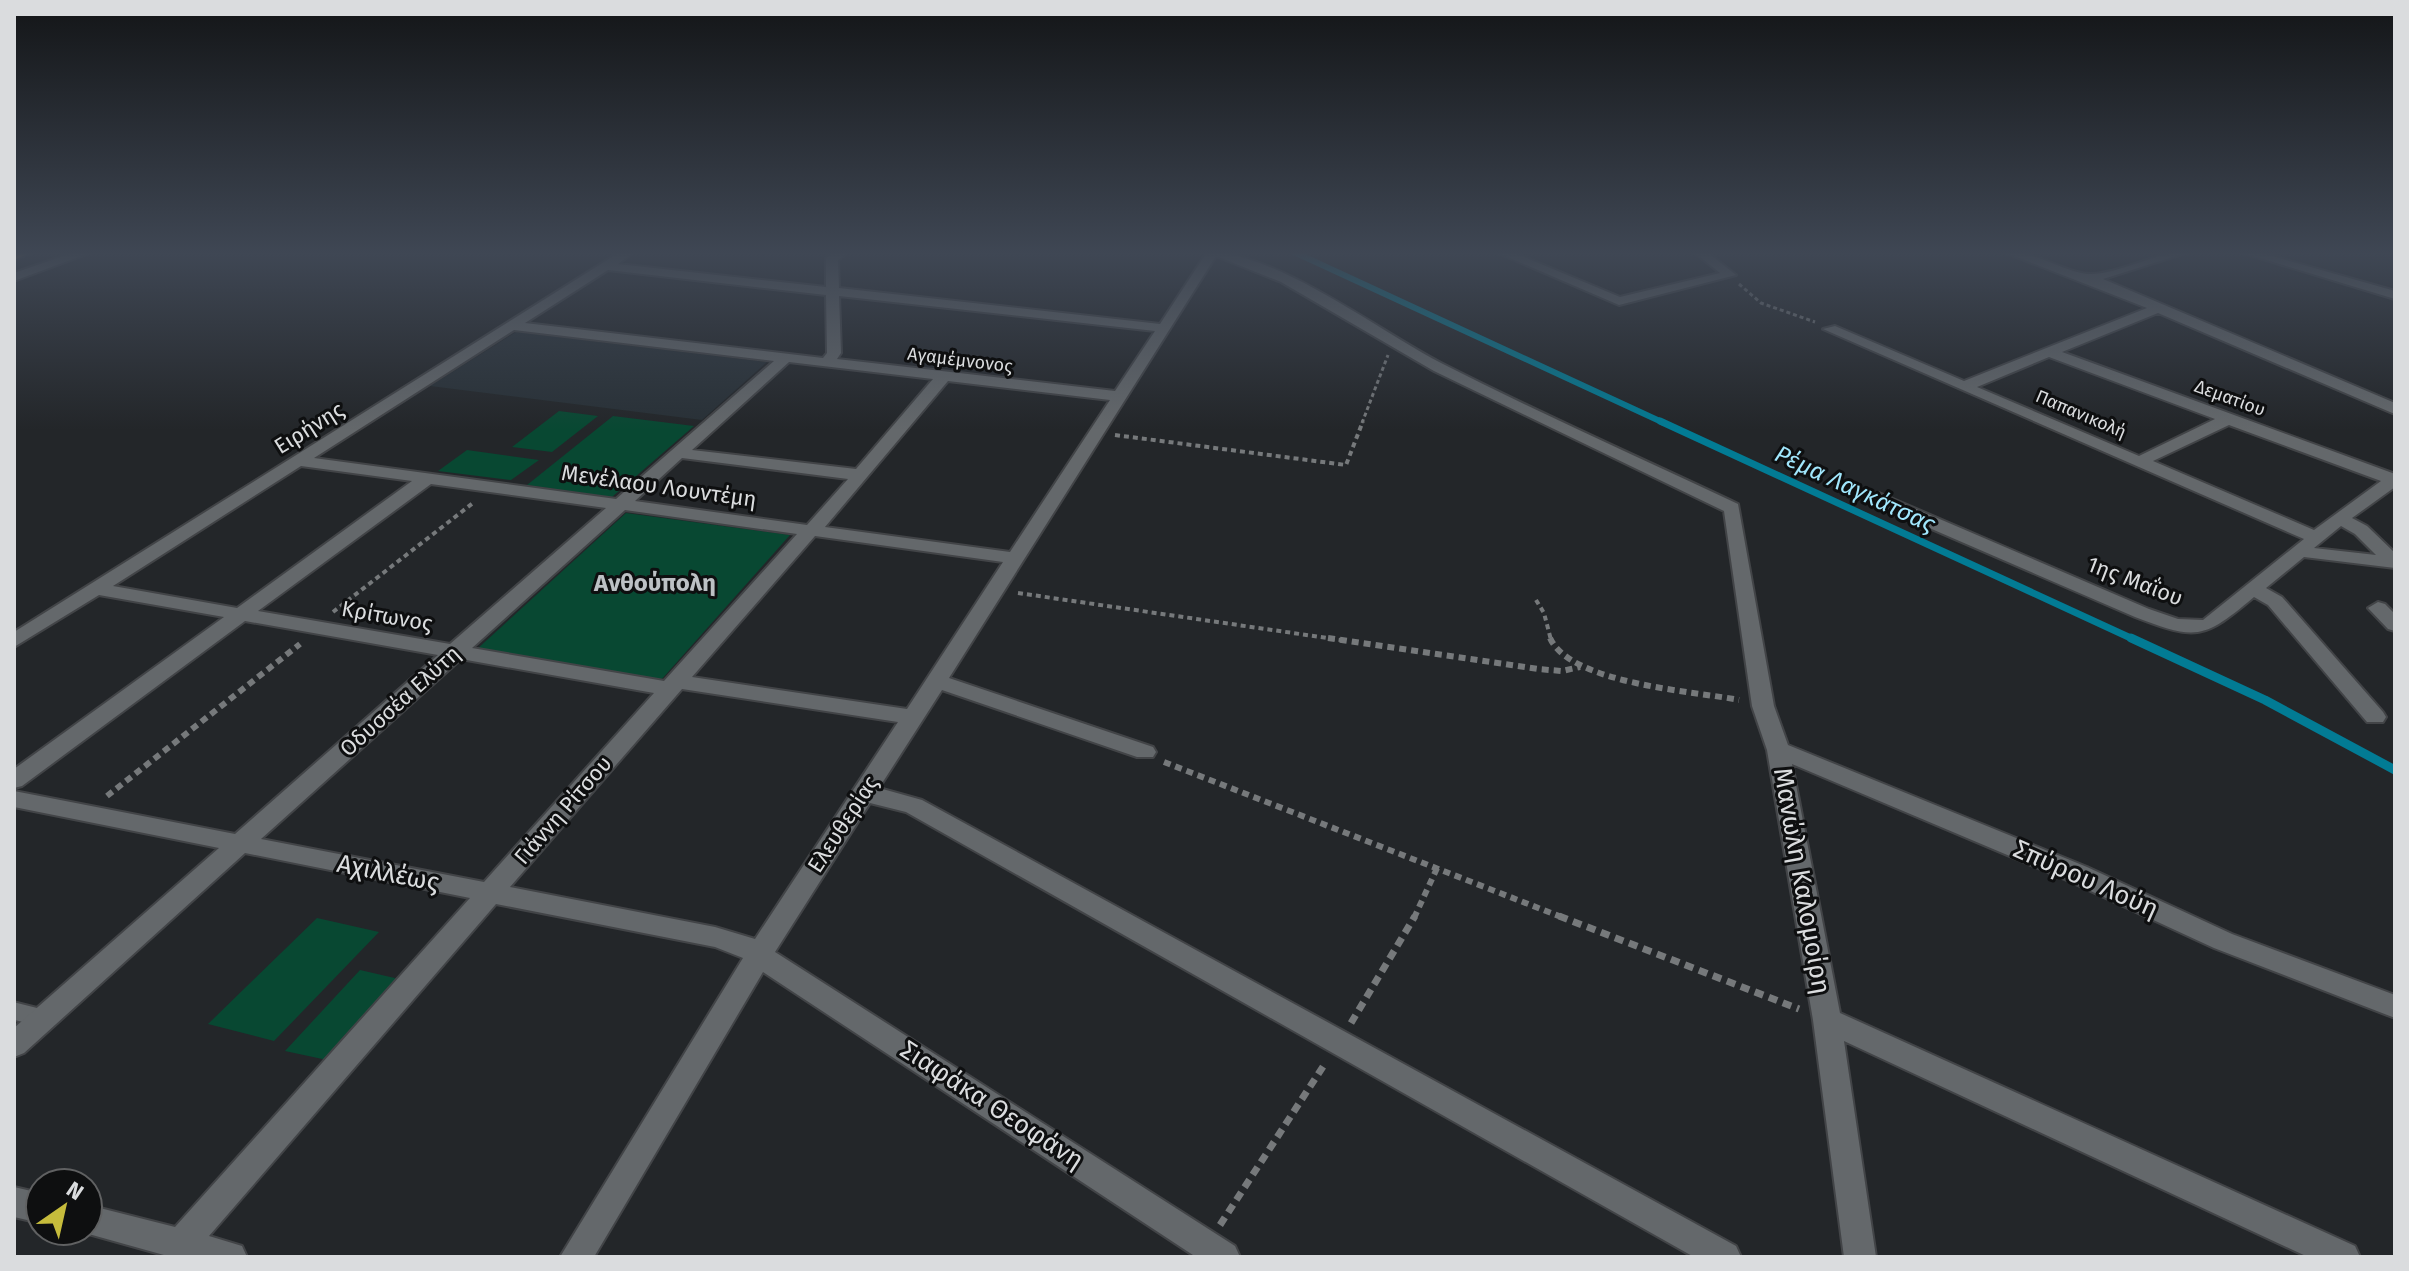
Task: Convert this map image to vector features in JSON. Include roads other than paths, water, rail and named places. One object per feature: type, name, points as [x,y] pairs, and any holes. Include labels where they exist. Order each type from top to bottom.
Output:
[{"type":"street","name":"Ειρήνης","points":[[14,641],[535,311]]},
{"type":"street","points":[[827,363],[834,353],[834,311]]},
{"type":"street","points":[[1011,311],[1163,328]]},
{"type":"street","points":[[1118,396],[1174,311]]},
{"type":"street","name":"Μανώλη Καλομοίρη","points":[[1341,311],[1395,344],[1732,508],[1763,706],[1778,750],[1827,1020],[1860,1257]]},
{"type":"street","points":[[1965,386],[2150,311]]},
{"type":"street","points":[[2166,311],[2395,409]]},
{"type":"street","name":"Αγαμέμνονoς","points":[[512,326],[1118,396]]},
{"type":"street","name":"Παπανικολή","points":[[1830,329],[2141,461],[2308,544],[2318,555],[2394,562]]},
{"type":"street","name":"Δεματίου","points":[[2051,353],[2394,480]]},
{"type":"street","name":"Οδυσσέα Ελύτη","points":[[14,1045],[785,358]]},
{"type":"street","name":"Γιάννη Ρίτσου","points":[[181,1244],[811,531],[944,376]]},
{"type":"street","name":"Ελευθερίας","points":[[576,1257],[760,954],[1118,396]]},
{"type":"street","points":[[2141,461],[2228,419]]},
{"type":"street","points":[[678,453],[860,475]]},
{"type":"street","name":"Μενέλαου Λουντέμη","points":[[299,461],[1013,558]]},
{"type":"street","points":[[14,780],[428,478]]},
{"type":"street","name":"1ης Μαΐου","points":[[1873,497],[2142,613],[2178,625],[2199,627],[2210,624],[2340,518],[2394,480]]},
{"type":"street","points":[[2340,518],[2361,530],[2394,562]]},
{"type":"street","name":"Κρίτωνος","points":[[96,589],[455,652],[912,717]]},
{"type":"street","points":[[2253,589],[2275,601],[2375,717]]},
{"type":"street","points":[[2387,608],[2395,625]]},
{"type":"street","points":[[935,680],[1145,752]]},
{"type":"street","name":"Σπύρου Λούη","points":[[1778,750],[2050,862],[2223,941],[2395,1007]]},
{"type":"street","points":[[863,794],[895,799],[914,806],[1725,1257]]},
{"type":"street","name":"Αχιλλέως","points":[[14,799],[715,937],[760,954]]},
{"type":"street","name":"Σιαφάκα Θεοφάνη","points":[[760,954],[1210,1253]]},
{"type":"street","points":[[1827,1020],[2344,1257]]},
{"type":"street","points":[[104,1224],[231,1257]]},
{"type":"lane","points":[[14,1011],[44,1018]]},
{"type":"waterway","name":"Ρέμα Λαγκάτσας","points":[[1422,311],[1664,423]]},
{"type":"waterway","name":"Ρέμα Λαγκάτσας","points":[[1660,421],[2135,640]]},
{"type":"waterway","name":"Ρέμα Λαγκάτσας","points":[[2131,638],[2265,700],[2395,770]]},
{"type":"district","name":"Ανθούπολη","points":[[655,583]]}]
